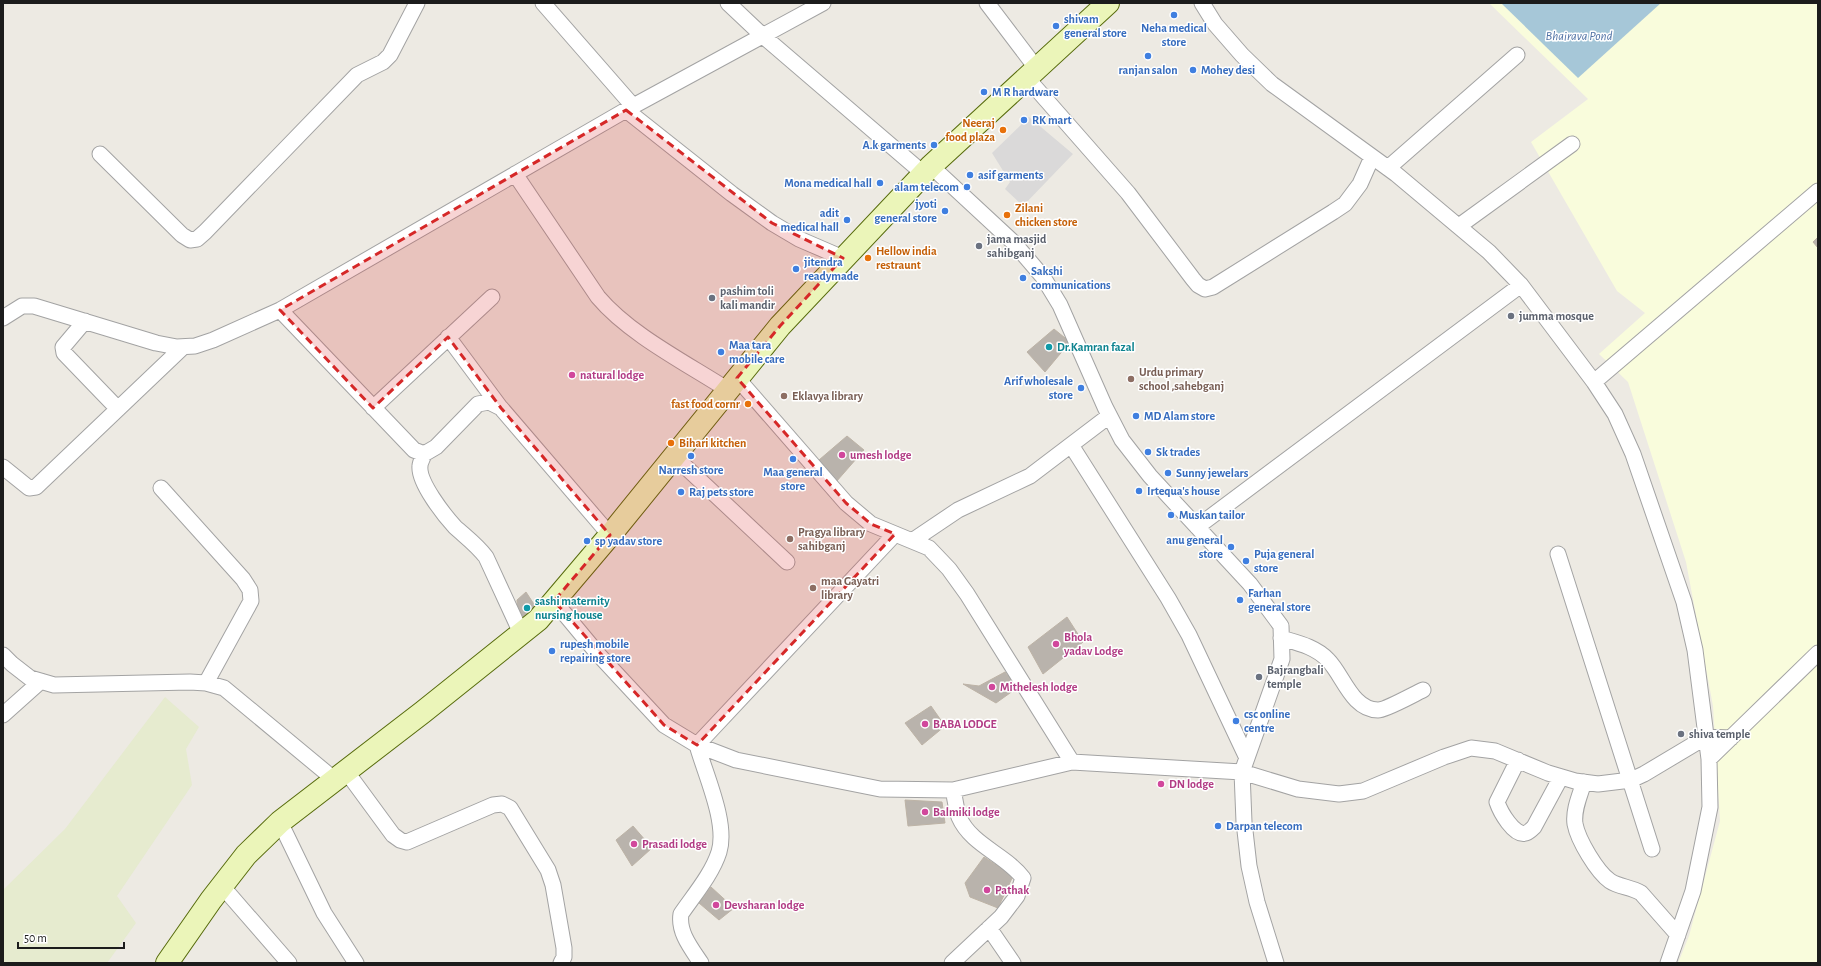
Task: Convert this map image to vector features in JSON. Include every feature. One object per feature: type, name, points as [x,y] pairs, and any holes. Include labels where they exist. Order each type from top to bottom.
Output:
[{"type":"main road","points":[[167,963],[246,855],[280,822],[423,712],[538,620],[610,535],[780,326],[928,170],[1108,3]]},
{"type":"street","points":[[100,154],[182,235],[190,240],[197,239],[357,76],[383,62],[390,56],[417,3]]},
{"type":"street","points":[[543,3],[629,108],[772,224],[799,239],[843,258]]},
{"type":"street","points":[[728,3],[763,36],[928,170],[1014,244],[1043,277],[1060,305],[1109,416],[1122,440],[1150,476],[1250,584],[1281,626],[1282,659],[1242,772],[1244,822],[1249,866],[1257,902],[1276,963]]},
{"type":"street","points":[[3,318],[22,306],[34,306],[156,343],[177,347],[195,346],[213,340],[280,310],[629,108],[823,3]]},
{"type":"street","points":[[987,3],[1032,73],[1128,193],[1192,279],[1205,289],[1213,287],[1339,208],[1352,196],[1360,184],[1372,157]]},
{"type":"street","points":[[1202,3],[1215,24],[1242,55],[1272,84],[1388,168],[1459,226],[1488,252],[1521,285],[1594,382],[1615,414],[1633,454],[1684,602],[1718,737],[1709,759],[1710,807],[1693,891],[1668,963]]},
{"type":"street","points":[[1388,168],[1517,56]]},
{"type":"street","points":[[1459,226],[1572,144]]},
{"type":"street","points":[[515,174],[598,296],[611,312],[646,338],[732,384],[846,503],[870,524],[929,548],[958,582],[1072,762]]},
{"type":"street","points":[[1594,382],[1818,191]]},
{"type":"street","points":[[1197,527],[1521,285]]},
{"type":"street","points":[[373,408],[492,297]]},
{"type":"street","points":[[280,310],[414,450],[424,454]]},
{"type":"street","points":[[85,321],[64,347],[64,353],[118,409]]},
{"type":"street","points":[[448,337],[501,408],[610,535]]},
{"type":"street","points":[[3,467],[29,488],[36,486],[183,346]]},
{"type":"street","points":[[501,408],[489,402],[478,404],[436,447],[424,454],[420,465],[425,484],[445,515],[478,547],[486,558],[521,633]]},
{"type":"street","points":[[912,541],[958,510],[1030,476],[1109,416]]},
{"type":"street","points":[[1071,445],[1168,598],[1189,635],[1247,758]]},
{"type":"street","points":[[674,456],[787,562]]},
{"type":"street","points":[[161,488],[243,579],[250,590],[250,601],[248,606],[206,683]]},
{"type":"street","points":[[697,746],[895,534]]},
{"type":"street","points":[[1558,554],[1652,849]]},
{"type":"street","points":[[554,601],[598,654],[664,725],[697,746],[736,760],[880,789],[953,790],[1072,762],[1242,772],[1298,789],[1339,794],[1363,791],[1444,757],[1471,748],[1495,751],[1575,781],[1598,784],[1631,780],[1718,737],[1818,653]]},
{"type":"street","points":[[1281,638],[1321,653],[1329,660],[1349,689],[1366,708],[1379,710],[1423,690]]},
{"type":"street","points":[[3,655],[30,678],[54,685],[206,683],[224,688],[341,775],[393,835],[400,840],[407,842],[493,805],[502,804],[510,808],[548,870],[553,886],[564,948],[564,958],[561,963]]},
{"type":"street","points":[[3,715],[42,681]]},
{"type":"street","points":[[1709,759],[1718,737]]},
{"type":"street","points":[[697,746],[721,822],[722,837],[719,852],[712,867],[681,914],[679,923],[684,936],[701,963]]},
{"type":"street","points":[[1518,760],[1497,802],[1504,819],[1517,831],[1522,833],[1527,833],[1534,827],[1561,777]]},
{"type":"street","points":[[1584,782],[1576,810],[1575,824],[1587,851],[1604,876],[1611,882],[1634,888],[1641,893],[1678,935]]},
{"type":"street","points":[[952,963],[1001,917],[1017,896],[1023,878],[1016,868],[977,839],[969,831],[959,817],[953,790]]},
{"type":"street","points":[[280,822],[324,913],[356,963]]},
{"type":"street","points":[[222,886],[289,963]]},
{"type":"street","points":[[989,928],[1014,963]]},
{"type":"highlighted area","points":[[626,110],[772,223],[843,258],[780,326],[737,378],[846,503],[871,524],[895,534],[697,745],[664,725],[554,601],[610,535],[501,408],[448,337],[373,408],[280,310]]},
{"type":"shaded area","points":[[1489,3],[1818,3],[1818,963],[1678,963],[1689,936],[1720,821],[1713,706],[1686,562],[1628,382],[1599,354],[1645,313],[1617,291],[1531,142],[1588,99]]},
{"type":"shaded area","points":[[1029,117],[1073,154],[1023,206],[1005,189],[1010,182],[992,153]]},
{"type":"shaded area","points":[[165,697],[199,727],[186,749],[192,785],[117,896],[136,923],[107,963],[3,963],[3,890],[65,829]]},
{"type":"water","name":"Bhairava Pond","points":[[1501,3],[1661,3],[1578,78]]},
{"type":"building","points":[[1818,237],[1818,248],[1813,242]]},
{"type":"building","name":"Dr.Kamran fazal","points":[[1054,329],[1070,342],[1045,372],[1027,352]]},
{"type":"building","name":"umesh lodge","points":[[847,436],[864,450],[836,482],[819,460]]},
{"type":"building","name":"sashi maternity nursing house","points":[[526,592],[541,615],[518,624],[517,600]]},
{"type":"building","name":"Bhola yadav Lodge","points":[[1067,617],[1083,642],[1043,674],[1028,647]]},
{"type":"building","name":"Mithelesh lodge","points":[[1005,672],[1017,688],[996,703],[963,684],[979,686]]},
{"type":"building","name":"BABA LODGE","points":[[931,706],[945,726],[922,745],[905,723]]},
{"type":"building","name":"Balmiki lodge","points":[[905,800],[942,802],[945,823],[908,826]]},
{"type":"building","name":"Prasadi lodge","points":[[633,826],[652,848],[632,866],[616,840]]},
{"type":"building","name":"Pathak","points":[[984,857],[1013,876],[998,908],[970,897],[965,883]]},
{"type":"building","name":"Devsharan lodge","points":[[711,887],[734,908],[719,920],[699,903]]},
{"type":"place","name":"Neha medical store","points":[[1174,15]]},
{"type":"place","name":"shivam general store","points":[[1056,26]]},
{"type":"place","name":"ranjan salon","points":[[1148,56]]},
{"type":"place","name":"Mohey desi","points":[[1193,70]]},
{"type":"place","name":"M R hardware","points":[[984,92]]},
{"type":"place","name":"RK mart","points":[[1024,120]]},
{"type":"place","name":"Neeraj food plaza","points":[[1003,130]]},
{"type":"place","name":"A.k garments","points":[[934,145]]},
{"type":"place","name":"asif garments","points":[[970,175]]},
{"type":"place","name":"Mona medical hall","points":[[880,183]]},
{"type":"place","name":"alam telecom","points":[[967,187]]},
{"type":"place","name":"jyoti general store","points":[[945,211]]},
{"type":"place","name":"Zilani chicken store","points":[[1007,215]]},
{"type":"place","name":"adit medical hall","points":[[847,220]]},
{"type":"place","name":"jama masjid sahibganj","points":[[979,246]]},
{"type":"place","name":"Hellow india restraunt","points":[[868,258]]},
{"type":"place","name":"jitendra readymade","points":[[796,269]]},
{"type":"place","name":"Sakshi communications","points":[[1023,278]]},
{"type":"place","name":"pashim toli kali mandir","points":[[712,298]]},
{"type":"place","name":"jumma mosque","points":[[1511,316]]},
{"type":"place","name":"Dr.Kamran fazal","points":[[1049,347]]},
{"type":"place","name":"Maa tara mobile care","points":[[721,352]]},
{"type":"place","name":"natural lodge","points":[[572,375]]},
{"type":"place","name":"Urdu primary school ,sahebganj","points":[[1131,379]]},
{"type":"place","name":"Arif wholesale store","points":[[1081,388]]},
{"type":"place","name":"Eklavya library","points":[[784,396]]},
{"type":"place","name":"fast food cornr","points":[[748,404]]},
{"type":"place","name":"MD Alam store","points":[[1136,416]]},
{"type":"place","name":"Bihari kitchen","points":[[671,443]]},
{"type":"place","name":"Sk trades","points":[[1148,452]]},
{"type":"place","name":"umesh lodge","points":[[842,455]]},
{"type":"place","name":"Narresh store","points":[[691,456]]},
{"type":"place","name":"Maa general store","points":[[793,459]]},
{"type":"place","name":"Sunny jewelars","points":[[1168,473]]},
{"type":"place","name":"Irtequa's house","points":[[1139,491]]},
{"type":"place","name":"Raj pets store","points":[[681,492]]},
{"type":"place","name":"Muskan tailor","points":[[1171,515]]},
{"type":"place","name":"Pragya library sahibganj","points":[[790,539]]},
{"type":"place","name":"sp yadav store","points":[[587,541]]},
{"type":"place","name":"anu general store","points":[[1231,547]]},
{"type":"place","name":"Puja general store","points":[[1246,561]]},
{"type":"place","name":"maa Gayatri library","points":[[813,588]]},
{"type":"place","name":"Farhan general store","points":[[1240,600]]},
{"type":"place","name":"sashi maternity nursing house","points":[[527,608]]},
{"type":"place","name":"Bhola yadav Lodge","points":[[1056,644]]},
{"type":"place","name":"rupesh mobile repairing store","points":[[552,651]]},
{"type":"place","name":"Bajrangbali temple","points":[[1259,677]]},
{"type":"place","name":"Mithelesh lodge","points":[[992,687]]},
{"type":"place","name":"csc online centre","points":[[1236,721]]},
{"type":"place","name":"BABA LODGE","points":[[925,724]]},
{"type":"place","name":"shiva temple","points":[[1681,734]]},
{"type":"place","name":"DN lodge","points":[[1161,784]]},
{"type":"place","name":"Balmiki lodge","points":[[925,812]]},
{"type":"place","name":"Darpan telecom","points":[[1218,826]]},
{"type":"place","name":"Prasadi lodge","points":[[634,844]]},
{"type":"place","name":"Pathak","points":[[987,890]]},
{"type":"place","name":"Devsharan lodge","points":[[716,905]]}]
